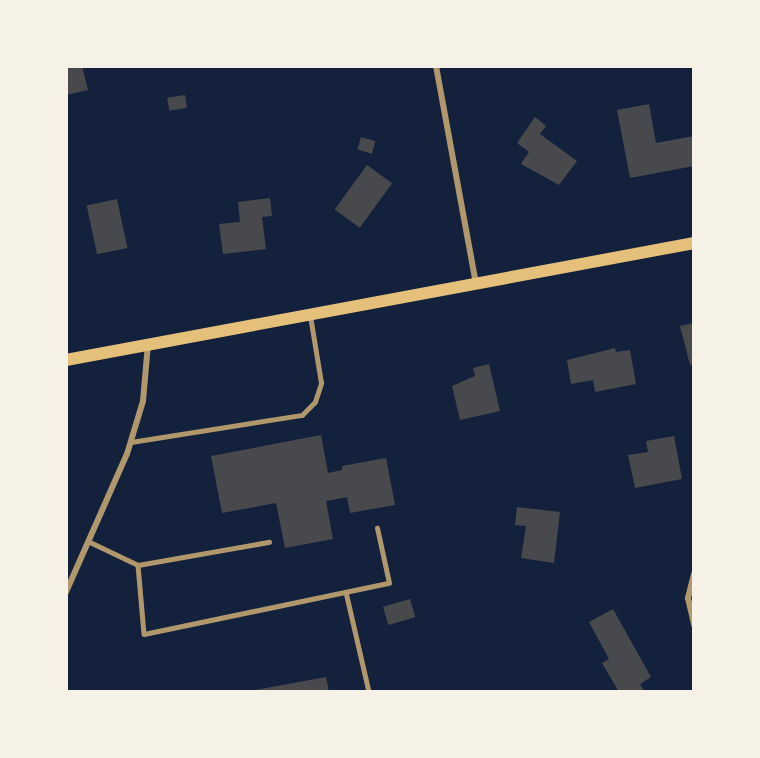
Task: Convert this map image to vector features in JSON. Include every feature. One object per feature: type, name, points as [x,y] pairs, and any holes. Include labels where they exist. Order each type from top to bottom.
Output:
[{"type":"main road","points":[[66,360],[694,243]]},
{"type":"street","points":[[436,66],[476,283]]},
{"type":"street","points":[[66,592],[90,542],[131,442],[143,401],[148,345]]},
{"type":"street","points":[[693,575],[688,598],[694,625]]},
{"type":"lane","points":[[131,442],[302,415],[315,402],[321,383],[310,316]]},
{"type":"lane","points":[[138,565],[144,634],[389,583],[377,528]]},
{"type":"lane","points":[[90,542],[138,565],[269,542]]},
{"type":"lane","points":[[346,592],[369,692]]},
{"type":"building","points":[[66,66],[82,66],[88,90],[66,95]]},
{"type":"building","points":[[185,95],[187,108],[169,111],[167,98]]},
{"type":"building","points":[[649,104],[656,143],[694,136],[694,166],[630,178],[617,110]]},
{"type":"building","points":[[535,117],[546,126],[540,134],[577,161],[559,185],[521,164],[529,152],[517,143]]},
{"type":"building","points":[[361,137],[375,141],[372,154],[357,149]]},
{"type":"building","points":[[367,165],[392,183],[360,228],[335,209]]},
{"type":"building","points":[[270,198],[272,216],[262,217],[266,249],[223,254],[219,224],[240,222],[238,202]]},
{"type":"building","points":[[117,199],[127,248],[97,254],[87,205]]},
{"type":"building","points":[[693,323],[694,364],[690,365],[680,326]]},
{"type":"building","points":[[615,348],[616,352],[630,350],[636,384],[595,392],[593,380],[571,384],[567,360]]},
{"type":"building","points":[[489,364],[500,411],[460,420],[452,386],[475,376],[473,368]]},
{"type":"building","points":[[321,435],[328,473],[342,470],[342,466],[386,458],[395,505],[350,513],[347,497],[326,501],[333,539],[285,548],[276,503],[222,513],[211,456]]},
{"type":"building","points":[[674,436],[682,479],[635,488],[628,455],[648,452],[646,441]]},
{"type":"building","points":[[517,507],[560,512],[554,563],[521,558],[526,526],[515,525]]},
{"type":"building","points":[[410,599],[415,617],[388,625],[383,607]]},
{"type":"building","points":[[613,609],[651,677],[640,684],[645,692],[619,692],[602,663],[609,659],[589,622]]},
{"type":"building","points":[[326,677],[329,692],[250,692],[250,691]]}]
